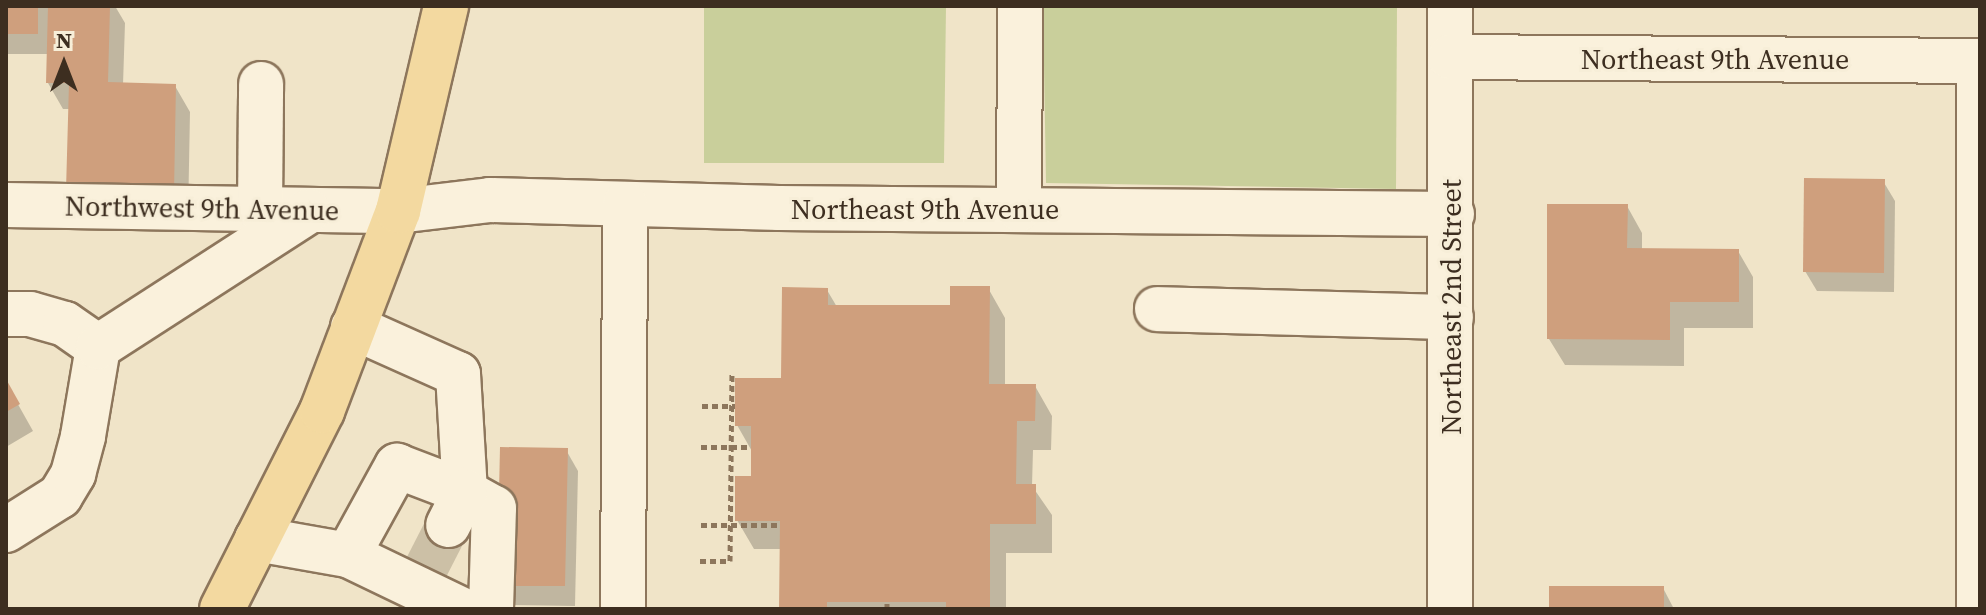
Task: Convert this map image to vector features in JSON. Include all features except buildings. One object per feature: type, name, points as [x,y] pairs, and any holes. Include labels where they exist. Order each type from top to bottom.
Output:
[{"type":"main road","points":[[222,609],[322,411],[398,211],[446,6]]},
{"type":"street","points":[[1019,209],[1020,6]]},
{"type":"street","name":"Northeast 2nd Street","points":[[1450,6],[1450,609]]},
{"type":"street","name":"Northeast 9th Avenue","points":[[1450,57],[1979,61]]},
{"type":"street","points":[[1979,61],[1979,609]]},
{"type":"street","points":[[260,210],[261,84]]},
{"type":"street","name":"Northeast 9th Avenue","points":[[398,211],[490,200],[1452,214]]},
{"type":"street","points":[[623,609],[625,204]]},
{"type":"street","name":"Northwest 9th Avenue","points":[[6,205],[398,211]]},
{"type":"street","points":[[6,530],[38,513],[60,496],[73,474],[83,436],[98,347],[309,211]]},
{"type":"street","points":[[1157,309],[1451,317]]},
{"type":"street","points":[[6,314],[30,314],[65,324],[98,347]]},
{"type":"street","points":[[353,327],[458,374],[457,508]]},
{"type":"street","points":[[348,555],[397,466],[457,508],[494,508],[491,609]]},
{"type":"street","points":[[257,539],[348,555],[420,580],[460,609]]},
{"type":"path","points":[[700,561],[730,561],[732,374]]},
{"type":"path","points":[[702,406],[733,406]]},
{"type":"path","points":[[701,447],[751,447]]},
{"type":"path","points":[[701,525],[780,525]]},
{"type":"green space","points":[[704,6],[946,6],[944,163],[704,163]]},
{"type":"green space","points":[[1043,6],[1397,6],[1396,189],[1046,183]]},
{"type":"tunnel","points":[[424,572],[448,525]]}]
